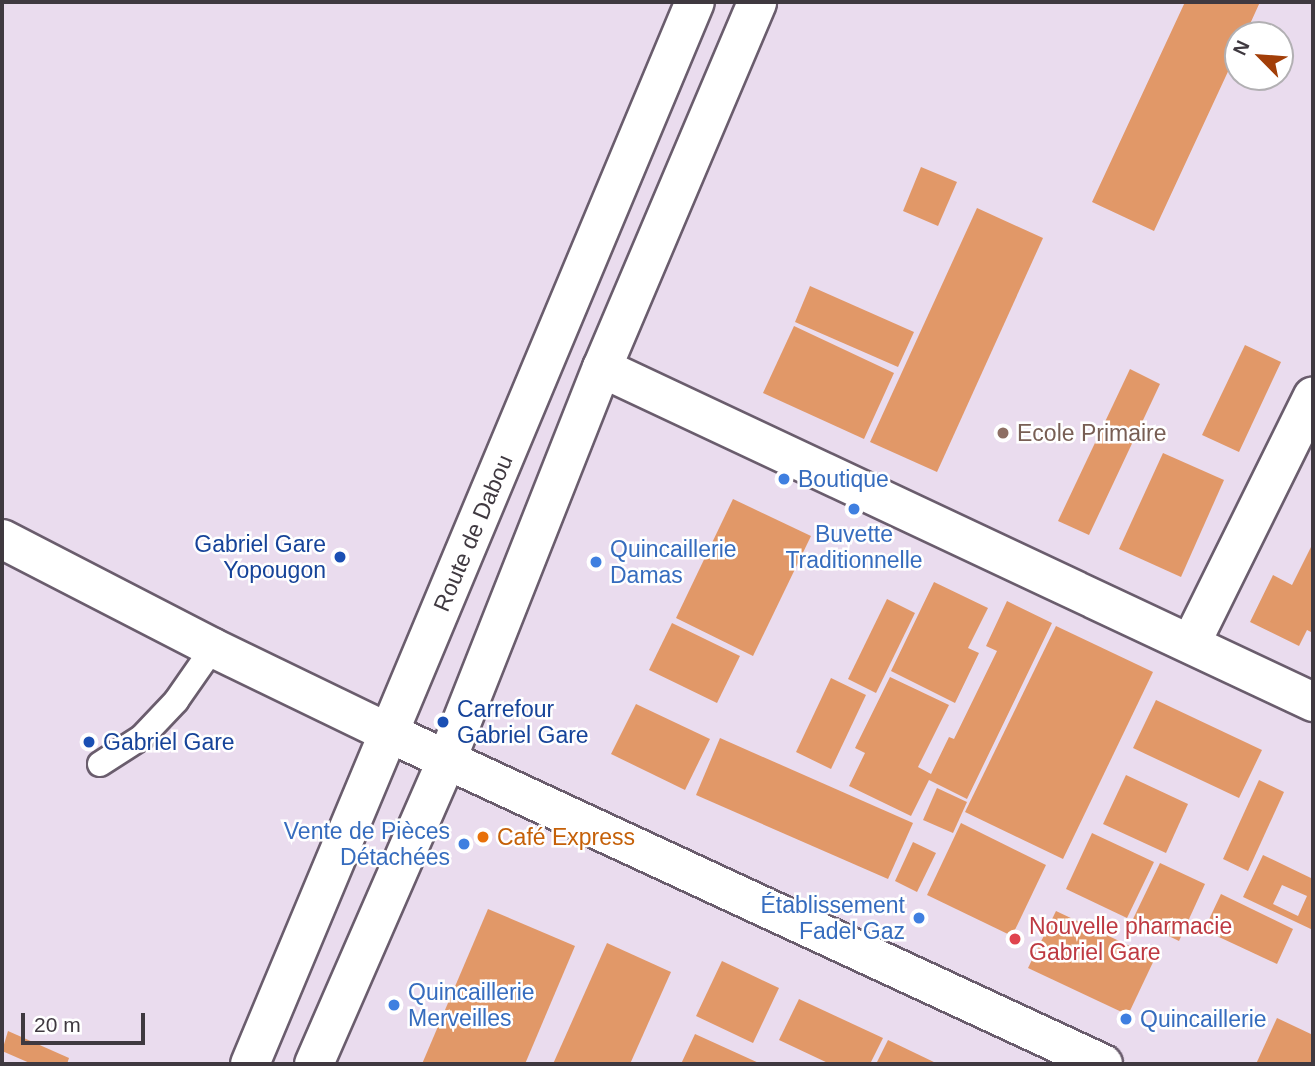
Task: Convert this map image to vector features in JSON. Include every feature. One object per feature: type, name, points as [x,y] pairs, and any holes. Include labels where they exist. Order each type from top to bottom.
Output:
[{"type":"street","name":"Route de Dabou","points":[[250,1064],[695,2]]},
{"type":"street","points":[[314,1064],[447,758],[602,369],[757,2]]},
{"type":"street","points":[[602,369],[1313,702]]},
{"type":"street","points":[[1191,643],[1313,396]]},
{"type":"street","points":[[2,539],[213,648],[389,733],[1103,1064]]},
{"type":"lane","points":[[100,764],[142,737],[176,701],[213,648]]},
{"type":"building","points":[[1185,2],[1260,2],[1251,21],[1224,21],[1224,80],[1154,231],[1092,202]]},
{"type":"building","points":[[921,167],[957,182],[938,226],[903,211]]},
{"type":"building","points":[[977,208],[1043,238],[937,472],[870,442]]},
{"type":"building","points":[[810,286],[914,332],[898,367],[795,322]]},
{"type":"building","points":[[794,326],[894,373],[864,439],[763,393]]},
{"type":"building","points":[[1245,345],[1281,362],[1239,452],[1202,435]]},
{"type":"building","points":[[1130,369],[1160,384],[1089,535],[1058,521]]},
{"type":"building","points":[[1163,453],[1224,480],[1181,577],[1119,549]]},
{"type":"building","points":[[733,499],[811,536],[753,656],[676,618]]},
{"type":"building","points":[[1313,543],[1313,633],[1307,630],[1299,646],[1250,622],[1273,575],[1292,585]]},
{"type":"building","points":[[934,582],[988,608],[968,648],[979,653],[955,703],[891,671]]},
{"type":"building","points":[[887,599],[915,613],[876,693],[848,679]]},
{"type":"building","points":[[1007,601],[1052,623],[967,799],[929,780],[911,816],[849,786],[865,753],[855,748],[890,677],[949,705],[918,767],[931,774],[949,737],[954,739],[997,651],[986,646]]},
{"type":"building","points":[[672,623],[740,656],[717,703],[649,670]]},
{"type":"building","points":[[1056,626],[1153,672],[1063,859],[965,812]]},
{"type":"building","points":[[831,678],[866,695],[831,769],[796,752]]},
{"type":"building","points":[[1156,700],[1262,750],[1239,798],[1133,748]]},
{"type":"building","points":[[636,704],[710,739],[685,790],[611,754]]},
{"type":"building","points":[[720,738],[913,823],[888,879],[696,795]]},
{"type":"building","points":[[1126,775],[1188,804],[1166,853],[1103,824]]},
{"type":"building","points":[[1259,780],[1284,792],[1248,871],[1223,859]]},
{"type":"building","points":[[937,788],[967,802],[953,833],[923,820]]},
{"type":"building","points":[[961,823],[1046,865],[1012,936],[927,895]]},
{"type":"building","points":[[1092,833],[1154,862],[1127,918],[1066,889]]},
{"type":"building","points":[[913,842],[936,853],[917,892],[895,881]]},
{"type":"building","points":[[1263,855],[1313,879],[1313,930],[1243,897]],"holes":[[[1282,885],[1307,896],[1298,916],[1273,904]]]},
{"type":"building","points":[[1160,863],[1205,884],[1179,941],[1133,919]]},
{"type":"building","points":[[1221,894],[1293,929],[1277,964],[1204,930]]},
{"type":"building","points":[[488,909],[575,946],[525,1064],[422,1064]]},
{"type":"building","points":[[1056,911],[1155,958],[1128,1015],[1028,968]]},
{"type":"building","points":[[607,943],[671,972],[630,1064],[553,1064]]},
{"type":"building","points":[[722,961],[779,988],[753,1043],[696,1016]]},
{"type":"building","points":[[799,999],[883,1038],[870,1064],[830,1064],[779,1040]]},
{"type":"building","points":[[1277,1018],[1313,1035],[1313,1064],[1256,1064]]},
{"type":"building","points":[[8,1031],[69,1058],[67,1064],[32,1064],[2,1051]]},
{"type":"building","points":[[695,1034],[761,1064],[681,1064]]},
{"type":"building","points":[[888,1040],[938,1064],[876,1064]]},
{"type":"place","name":"Ecole Primaire","points":[[1003,433]]},
{"type":"place","name":"Boutique","points":[[784,479]]},
{"type":"place","name":"Buvette Traditionnelle","points":[[854,509]]},
{"type":"place","name":"Gabriel Gare Yopougon","points":[[340,557]]},
{"type":"place","name":"Quincaillerie Damas","points":[[596,562]]},
{"type":"place","name":"Carrefour Gabriel Gare","points":[[443,722]]},
{"type":"place","name":"Gabriel Gare","points":[[89,742]]},
{"type":"place","name":"Café Express","points":[[483,837]]},
{"type":"place","name":"Vente de Pièces Détachées","points":[[464,844]]},
{"type":"place","name":"Établissement Fadel Gaz","points":[[919,918]]},
{"type":"place","name":"Nouvelle pharmacie Gabriel Gare","points":[[1015,939]]},
{"type":"place","name":"Quincaillerie Merveilles","points":[[394,1005]]},
{"type":"place","name":"Quincaillerie","points":[[1126,1019]]}]
